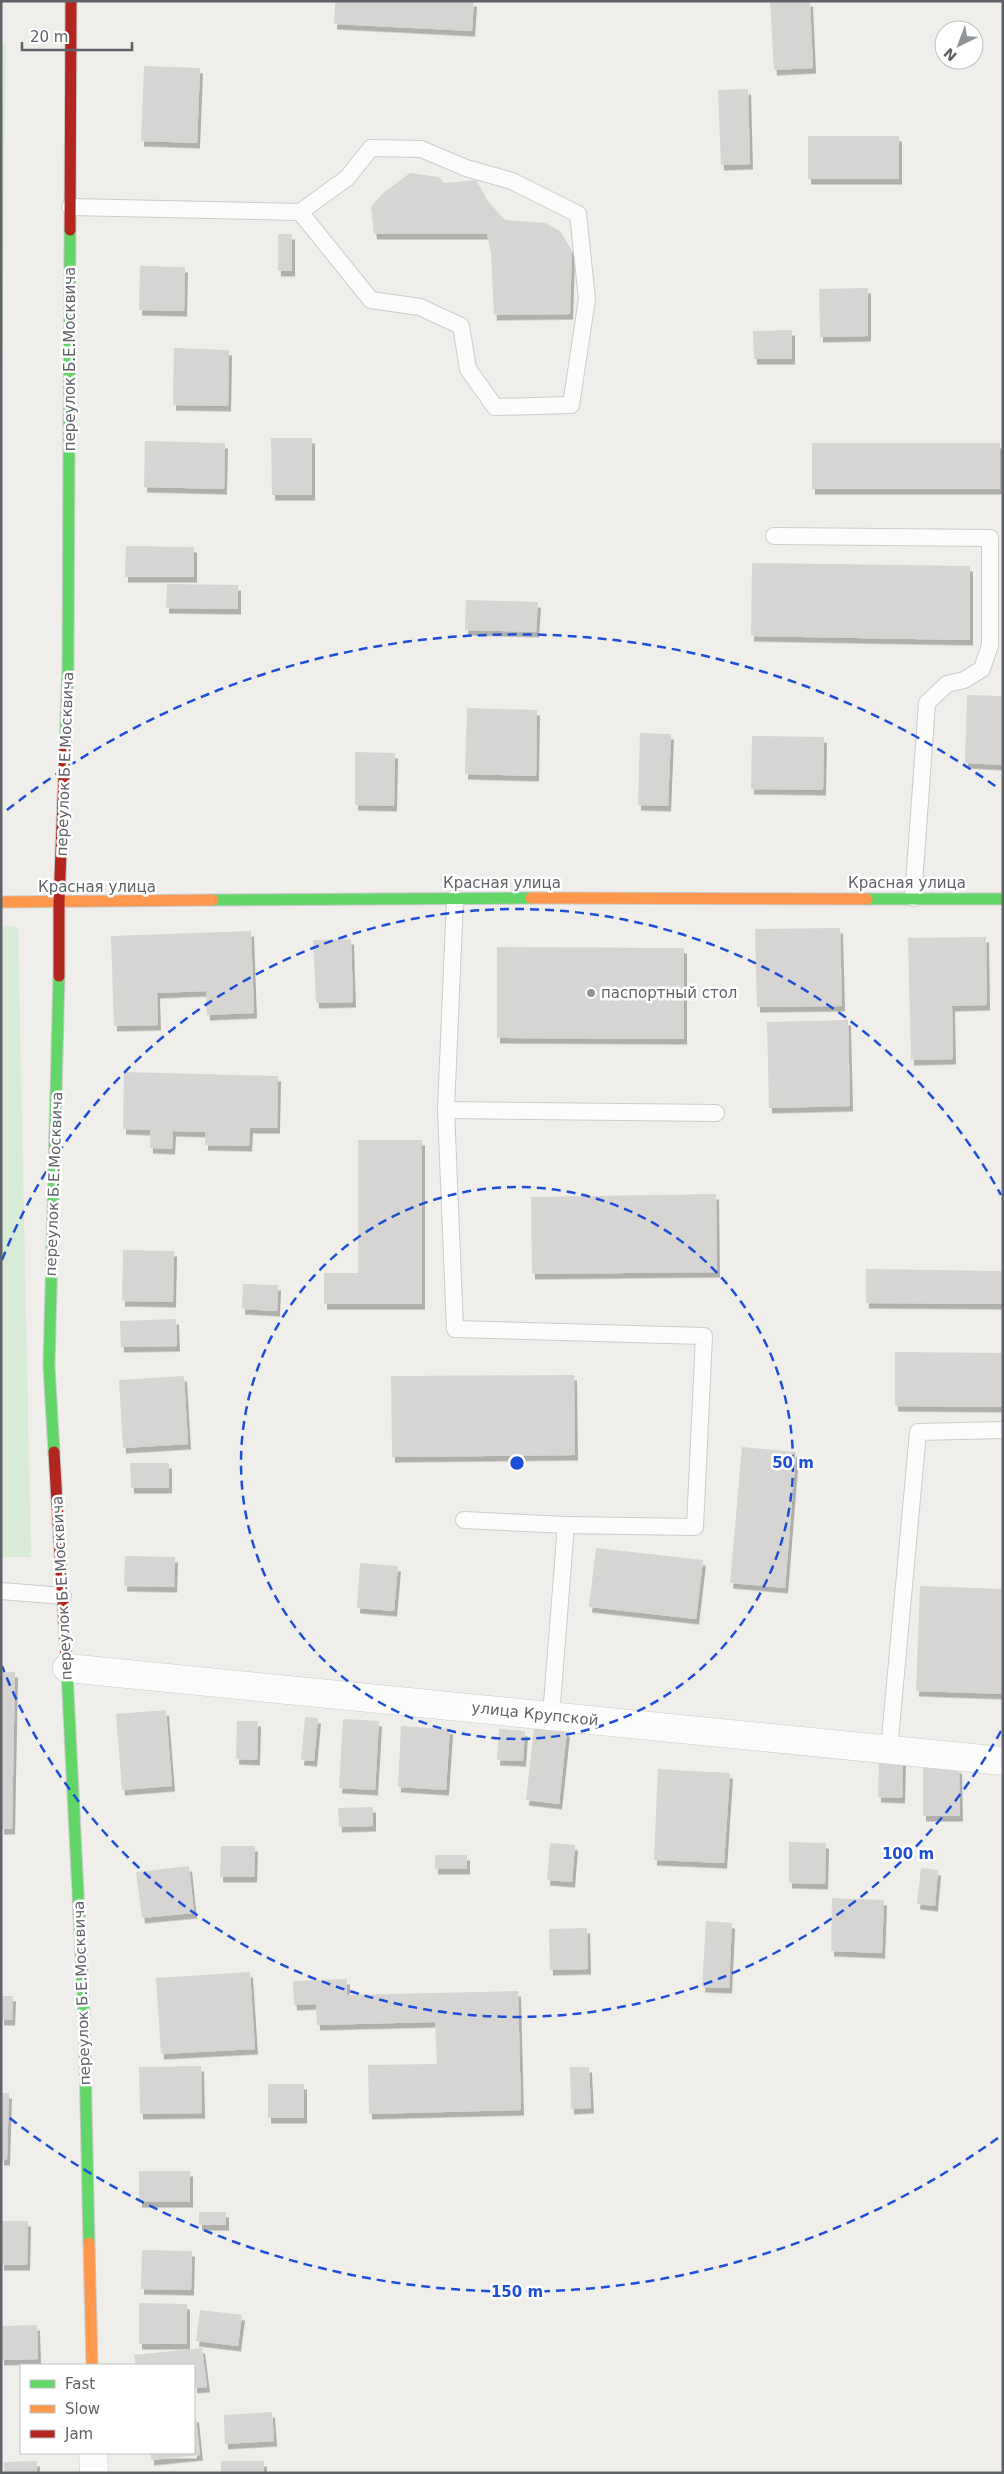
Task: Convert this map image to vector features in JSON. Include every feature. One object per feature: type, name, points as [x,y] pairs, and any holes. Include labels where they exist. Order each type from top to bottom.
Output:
[{"type":"street","name":"переулок Б.Е.Москвича","points":[[71,1],[68,666],[59,903],[60,957],[49,1366],[64,1596],[84,2014],[92,2364]]},
{"type":"street","name":"Красная улица","points":[[1,902],[59,903],[455,898],[1003,899]]},
{"type":"street","name":"улица Крупской","points":[[66,1668],[1003,1761]]},
{"type":"street","points":[[93,2454],[94,2473]]},
{"type":"lane","points":[[70,207],[300,212],[347,178],[371,148],[421,149],[466,168],[512,181],[578,214],[587,299],[571,406],[495,407],[468,369],[461,326],[420,307],[371,300],[300,212]]},
{"type":"lane","points":[[774,536],[996,540],[990,645],[982,669],[964,680],[947,684],[927,703],[912,898]]},
{"type":"lane","points":[[455,898],[446,1110],[455,1329],[704,1336],[695,1527],[566,1525],[464,1520]]},
{"type":"lane","points":[[446,1110],[716,1113]]},
{"type":"lane","points":[[889,1750],[918,1432],[1003,1430]]},
{"type":"lane","points":[[551,1716],[566,1525]]},
{"type":"lane","points":[[1,1591],[64,1596]]},
{"type":"green space","points":[[1,43],[6,43],[1,456]]},
{"type":"green space","points":[[1,926],[18,927],[31,1557],[1,1557]]},
{"type":"building","points":[[335,1],[474,1],[472,31],[334,24]]},
{"type":"building","points":[[770,1],[810,1],[813,68],[774,70]]},
{"type":"building","points":[[144,66],[200,68],[197,143],[141,141]]},
{"type":"building","points":[[748,89],[750,164],[721,165],[718,90]]},
{"type":"building","points":[[808,136],[899,136],[899,179],[808,179]]},
{"type":"building","points":[[410,173],[439,177],[444,183],[476,180],[487,200],[505,220],[545,223],[560,231],[572,251],[570,314],[494,315],[491,253],[487,234],[374,234],[371,207],[383,193]]},
{"type":"building","points":[[278,234],[292,234],[292,271],[278,271]]},
{"type":"building","points":[[140,266],[185,267],[184,311],[139,310]]},
{"type":"building","points":[[868,288],[868,336],[820,337],[819,289]]},
{"type":"building","points":[[792,330],[792,359],[754,359],[753,331]]},
{"type":"building","points":[[174,348],[229,350],[228,406],[173,405]]},
{"type":"building","points":[[271,438],[312,438],[312,495],[272,495]]},
{"type":"building","points":[[145,441],[225,443],[224,489],[144,487]]},
{"type":"building","points":[[812,443],[1000,443],[1000,489],[812,489]]},
{"type":"building","points":[[126,546],[194,547],[194,577],[125,577]]},
{"type":"building","points":[[752,563],[970,566],[970,640],[751,636]]},
{"type":"building","points":[[167,584],[238,585],[238,609],[166,608]]},
{"type":"building","points":[[466,600],[538,602],[536,632],[465,630]]},
{"type":"building","points":[[967,695],[1003,696],[1003,765],[965,763]]},
{"type":"building","points":[[467,708],[537,710],[536,776],[465,774]]},
{"type":"building","points":[[640,733],[671,734],[668,806],[638,805]]},
{"type":"building","points":[[752,736],[824,737],[823,790],[751,789]]},
{"type":"building","points":[[355,752],[395,753],[394,806],[355,805]]},
{"type":"building","points":[[840,928],[842,1006],[757,1007],[755,929]]},
{"type":"building","points":[[251,931],[254,1013],[207,1015],[206,991],[157,993],[158,1025],[114,1026],[111,936]]},
{"type":"building","points":[[986,937],[987,1005],[952,1006],[953,1059],[911,1060],[908,938]]},
{"type":"building","points":[[351,939],[353,1002],[316,1003],[313,940]]},
{"type":"building","name":"паспортный стол","points":[[497,947],[684,948],[684,1039],[497,1038]]},
{"type":"building","points":[[848,1020],[850,1106],[769,1108],[767,1022]]},
{"type":"building","points":[[124,1072],[278,1076],[277,1128],[250,1128],[249,1146],[205,1145],[205,1132],[173,1131],[172,1149],[150,1148],[150,1130],[123,1129]]},
{"type":"building","points":[[358,1140],[422,1140],[422,1304],[324,1304],[324,1273],[358,1273]]},
{"type":"building","points":[[716,1194],[717,1272],[532,1274],[531,1197]]},
{"type":"building","points":[[123,1250],[174,1251],[173,1302],[122,1301]]},
{"type":"building","points":[[866,1269],[1003,1271],[1003,1304],[866,1303]]},
{"type":"building","points":[[243,1284],[278,1285],[277,1311],[242,1309]]},
{"type":"building","points":[[176,1319],[177,1346],[121,1347],[120,1321]]},
{"type":"building","points":[[895,1352],[1003,1353],[1003,1407],[895,1406]]},
{"type":"building","points":[[574,1375],[575,1455],[392,1457],[391,1376]]},
{"type":"building","points":[[184,1376],[188,1444],[123,1448],[119,1380]]},
{"type":"building","points":[[742,1447],[796,1452],[785,1588],[730,1583]]},
{"type":"building","points":[[130,1463],[169,1463],[169,1488],[131,1488]]},
{"type":"building","points":[[596,1548],[703,1560],[696,1619],[589,1607]]},
{"type":"building","points":[[125,1556],[175,1557],[174,1587],[124,1586]]},
{"type":"building","points":[[360,1563],[398,1566],[394,1611],[357,1608]]},
{"type":"building","points":[[920,1586],[1003,1589],[1003,1694],[916,1691]]},
{"type":"building","points":[[1,1672],[15,1672],[12,1829],[1,1829]]},
{"type":"building","points":[[166,1710],[172,1786],[122,1790],[116,1714]]},
{"type":"building","points":[[305,1717],[318,1718],[314,1761],[301,1760]]},
{"type":"building","points":[[343,1719],[379,1721],[375,1790],[339,1788]]},
{"type":"building","points":[[237,1721],[258,1721],[257,1760],[236,1759]]},
{"type":"building","points":[[401,1726],[450,1729],[446,1790],[398,1787]]},
{"type":"building","points":[[534,1728],[567,1731],[559,1804],[526,1800]]},
{"type":"building","points":[[499,1729],[525,1731],[523,1761],[497,1760]]},
{"type":"building","points":[[879,1757],[903,1758],[902,1798],[878,1797]]},
{"type":"building","points":[[923,1768],[959,1768],[960,1816],[923,1816]]},
{"type":"building","points":[[658,1769],[730,1773],[724,1863],[654,1860]]},
{"type":"building","points":[[373,1807],[373,1826],[339,1827],[338,1808]]},
{"type":"building","points":[[789,1842],[826,1843],[825,1884],[789,1883]]},
{"type":"building","points":[[550,1843],[575,1845],[572,1882],[547,1880]]},
{"type":"building","points":[[221,1846],[255,1846],[254,1877],[220,1877]]},
{"type":"building","points":[[435,1855],[467,1855],[467,1869],[435,1869]]},
{"type":"building","points":[[189,1866],[194,1913],[142,1918],[136,1872]]},
{"type":"building","points":[[921,1868],[938,1870],[935,1906],[917,1904]]},
{"type":"building","points":[[832,1898],[884,1900],[882,1953],[831,1951]]},
{"type":"building","points":[[706,1921],[732,1923],[729,1988],[702,1987]]},
{"type":"building","points":[[587,1928],[588,1969],[550,1970],[549,1929]]},
{"type":"building","points":[[250,1972],[255,2049],[161,2054],[156,1978]]},
{"type":"building","points":[[347,1979],[347,1995],[518,1991],[521,2110],[369,2114],[368,2065],[437,2064],[435,2022],[317,2025],[316,2004],[294,2005],[293,1981]]},
{"type":"building","points":[[1,1996],[13,1996],[12,2020],[1,2020]]},
{"type":"building","points":[[201,2066],[202,2113],[140,2114],[139,2067]]},
{"type":"building","points":[[570,2067],[589,2067],[591,2108],[571,2109]]},
{"type":"building","points":[[268,2084],[304,2084],[304,2118],[268,2118]]},
{"type":"building","points":[[1,2093],[9,2093],[7,2160],[1,2160]]},
{"type":"building","points":[[139,2171],[190,2171],[190,2202],[139,2202]]},
{"type":"building","points":[[199,2212],[226,2212],[226,2225],[199,2225]]},
{"type":"building","points":[[1,2221],[28,2221],[27,2265],[1,2265]]},
{"type":"building","points":[[142,2250],[192,2251],[191,2290],[141,2289]]},
{"type":"building","points":[[139,2303],[187,2304],[187,2344],[139,2344]]},
{"type":"building","points":[[200,2310],[242,2315],[238,2346],[196,2341]]},
{"type":"building","points":[[37,2325],[38,2359],[1,2360],[1,2326]]},
{"type":"building","points":[[202,2348],[207,2387],[195,2388],[195,2364],[136,2364],[134,2355]]},
{"type":"building","points":[[272,2412],[274,2441],[225,2444],[224,2415]]},
{"type":"building","points":[[196,2417],[200,2455],[151,2460],[151,2454],[195,2454]]},
{"type":"building","points":[[37,2461],[37,2473],[4,2473],[4,2462]]},
{"type":"building","points":[[221,2461],[264,2461],[264,2473],[221,2473]]},
{"type":"traffic: fast","points":[[65,749],[68,666],[70,230]]},
{"type":"traffic: fast","points":[[213,900],[531,898]]},
{"type":"traffic: fast","points":[[867,899],[1003,899]]},
{"type":"traffic: fast","points":[[54,1452],[49,1366],[59,976]]},
{"type":"traffic: fast","points":[[67,1672],[84,2014],[89,2243]]},
{"type":"traffic: slow","points":[[531,898],[867,899]]},
{"type":"traffic: slow","points":[[1,902],[213,900]]},
{"type":"traffic: slow","points":[[89,2243],[92,2364]]},
{"type":"traffic: jam","points":[[70,230],[71,1]]},
{"type":"traffic: jam","points":[[59,976],[59,903],[65,749]]},
{"type":"traffic: jam","points":[[54,1452],[67,1672]]},
{"type":"place","name":"паспортный стол","points":[[591,993]]}]
